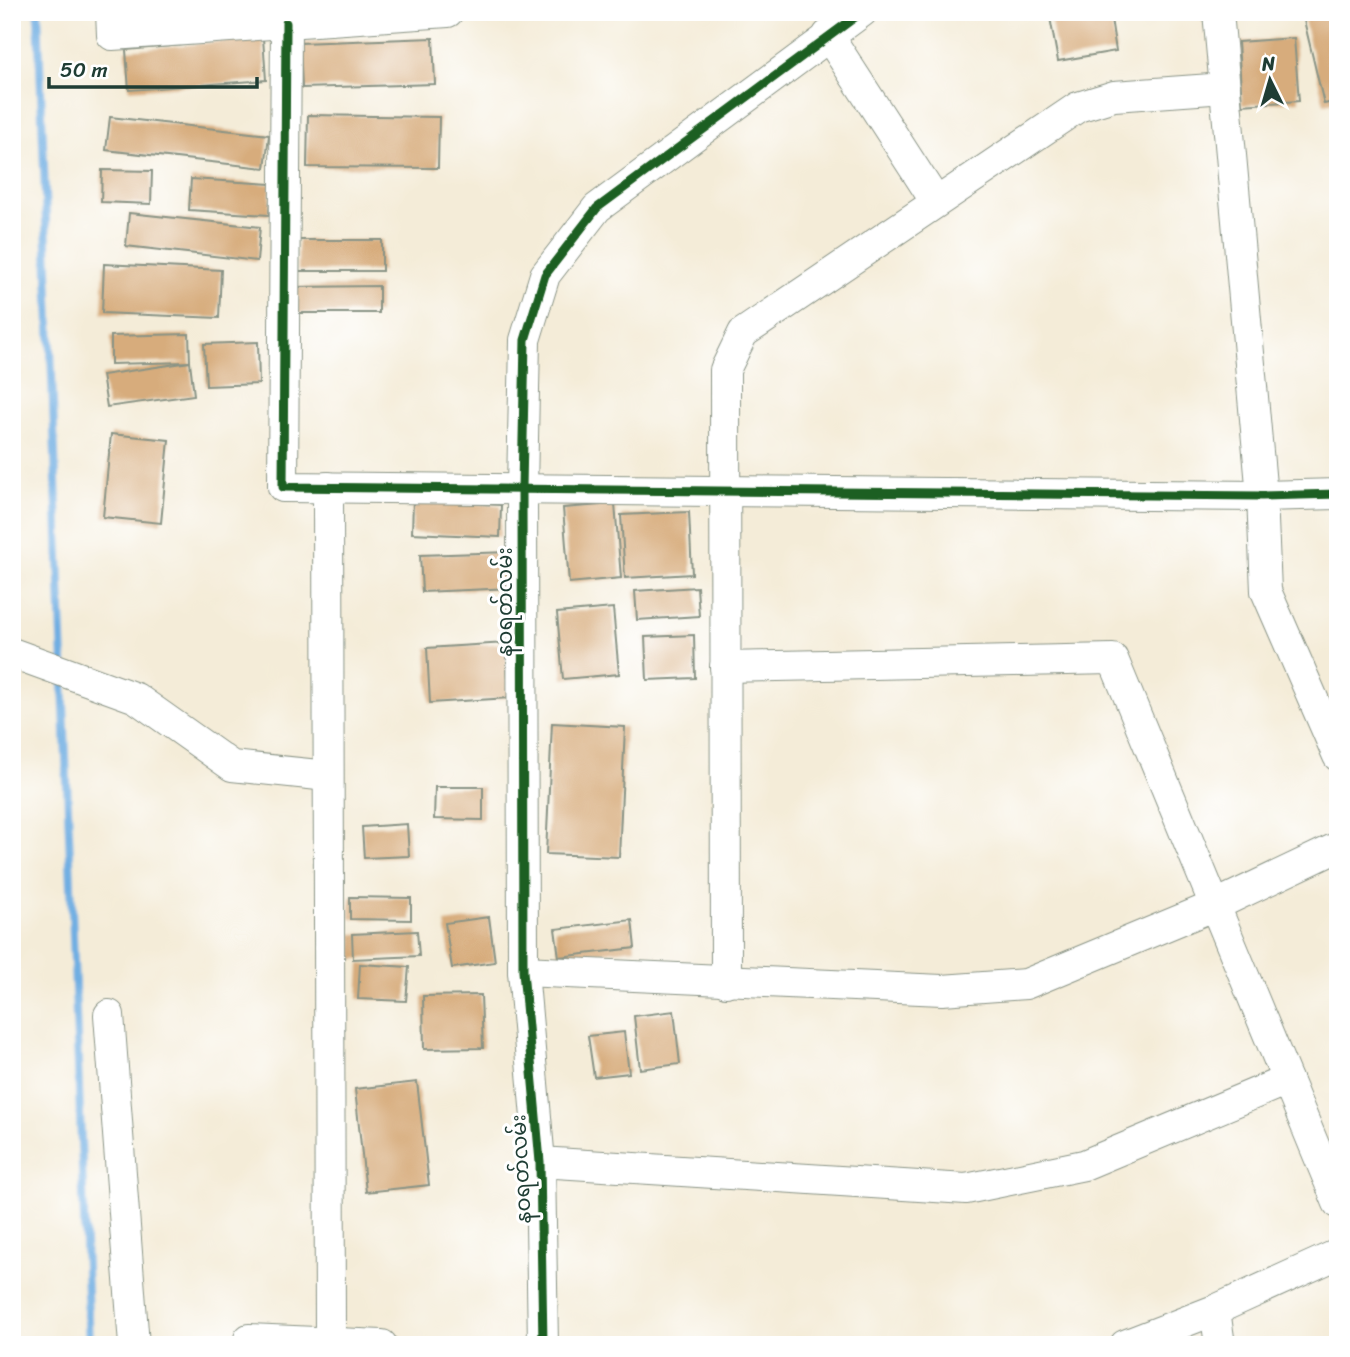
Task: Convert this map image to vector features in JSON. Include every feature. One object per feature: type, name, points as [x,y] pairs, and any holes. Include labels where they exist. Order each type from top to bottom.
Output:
[{"type":"street","points":[[111,12],[112,35],[448,12]]},
{"type":"street","name":"နဝရတ်လမ်း","points":[[542,1345],[540,1162],[523,971],[522,488],[525,340],[545,275],[597,208],[862,12]]},
{"type":"street","points":[[1218,12],[1262,496],[1266,591],[1338,756]]},
{"type":"street","points":[[286,23],[283,487],[1262,496],[1338,494]]},
{"type":"street","points":[[828,35],[936,202]]},
{"type":"street","points":[[726,982],[725,370],[743,333],[1078,107],[1114,96],[1225,88]]},
{"type":"street","points":[[328,487],[330,1343]]},
{"type":"street","points":[[12,653],[136,698],[232,766],[328,776]]},
{"type":"street","points":[[725,667],[1113,659],[1338,1203]]},
{"type":"street","points":[[523,971],[942,990],[1026,984],[1216,905],[1338,847]]},
{"type":"street","points":[[109,1014],[134,1345]]},
{"type":"street","points":[[540,1162],[966,1189],[1084,1165],[1287,1080]]},
{"type":"street","points":[[1125,1345],[1215,1310],[1338,1254]]},
{"type":"street","points":[[1215,1310],[1220,1345]]},
{"type":"street","points":[[249,1339],[382,1345]]},
{"type":"building","points":[[1049,12],[1110,12],[1116,51],[1058,61]]},
{"type":"building","points":[[1302,12],[1338,12],[1338,101],[1324,104]]},
{"type":"building","points":[[263,38],[266,80],[129,90],[126,50]]},
{"type":"building","points":[[433,38],[435,84],[302,88],[300,43]]},
{"type":"building","points":[[1294,38],[1299,101],[1242,105],[1238,42]]},
{"type":"building","points":[[308,115],[439,117],[438,168],[307,167]]},
{"type":"building","points":[[110,117],[269,135],[265,168],[106,150]]},
{"type":"building","points":[[102,170],[152,171],[151,204],[101,202]]},
{"type":"building","points":[[191,179],[271,184],[269,215],[189,210]]},
{"type":"building","points":[[129,213],[260,227],[257,261],[126,246]]},
{"type":"building","points":[[298,240],[382,240],[382,271],[298,271]]},
{"type":"building","points":[[104,264],[221,270],[219,318],[102,313]]},
{"type":"building","points":[[379,286],[379,313],[295,313],[295,287]]},
{"type":"building","points":[[189,334],[190,362],[111,364],[111,336]]},
{"type":"building","points":[[258,342],[259,384],[206,386],[204,344]]},
{"type":"building","points":[[190,362],[194,395],[107,407],[102,375]]},
{"type":"building","points":[[111,434],[169,440],[161,523],[103,517]]},
{"type":"building","points":[[413,501],[501,505],[500,537],[412,533]]},
{"type":"building","points":[[615,504],[621,578],[569,583],[563,508]]},
{"type":"building","points":[[689,512],[692,574],[625,578],[621,515]]},
{"type":"building","points":[[510,552],[512,588],[422,592],[420,555]]},
{"type":"building","points":[[697,587],[699,616],[637,620],[635,591]]},
{"type":"building","points":[[613,608],[619,674],[563,679],[557,613]]},
{"type":"building","points":[[694,635],[695,678],[647,680],[645,637]]},
{"type":"building","points":[[506,643],[509,698],[430,703],[427,648]]},
{"type":"building","points":[[552,723],[625,727],[619,857],[546,854]]},
{"type":"building","points":[[435,787],[483,787],[483,820],[434,819]]},
{"type":"building","points":[[407,824],[409,856],[364,858],[362,827]]},
{"type":"building","points":[[350,897],[411,898],[411,920],[350,919]]},
{"type":"building","points":[[489,917],[495,962],[452,968],[445,923]]},
{"type":"building","points":[[632,920],[635,948],[559,957],[555,929]]},
{"type":"building","points":[[417,931],[419,956],[353,959],[352,934]]},
{"type":"building","points":[[360,964],[409,967],[406,1001],[358,999]]},
{"type":"building","points":[[481,995],[483,1048],[424,1049],[423,996]]},
{"type":"building","points":[[674,1011],[680,1064],[640,1069],[634,1016]]},
{"type":"building","points":[[624,1032],[629,1073],[594,1077],[588,1036]]},
{"type":"building","points":[[417,1082],[429,1185],[366,1192],[355,1089]]},
{"type":"waterway","points":[[38,12],[63,663]]},
{"type":"waterway","points":[[63,680],[89,1345]]},
{"type":"cycle path","points":[[543,1345],[540,1162],[523,971],[522,488],[525,340],[545,275],[597,208],[862,12]]},
{"type":"cycle path","points":[[286,23],[283,487],[1262,496],[1338,494]]}]
